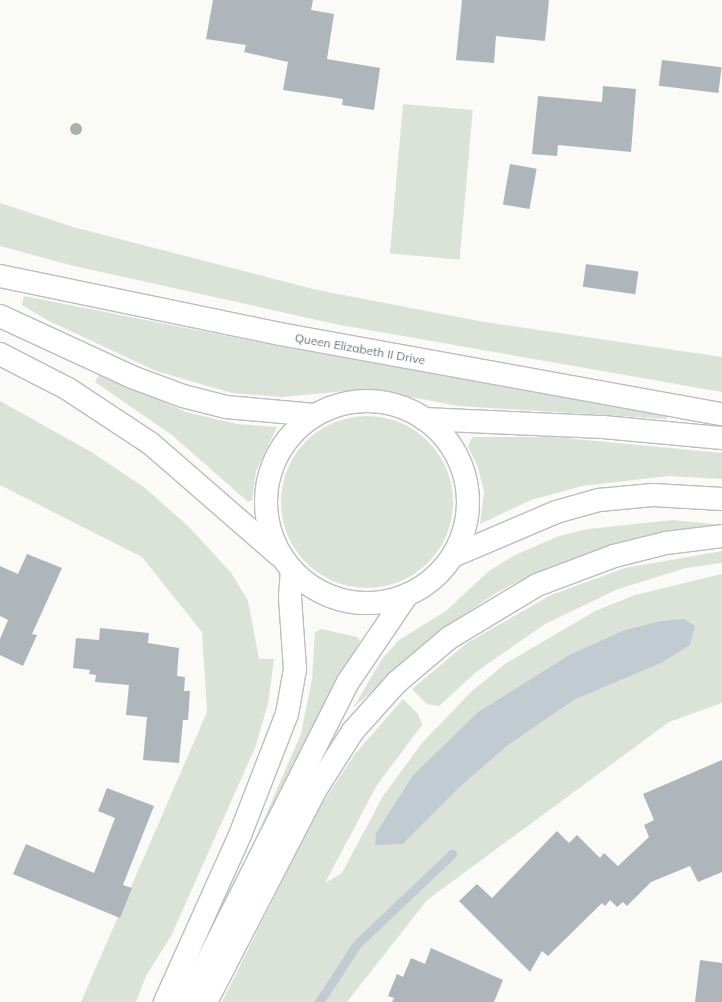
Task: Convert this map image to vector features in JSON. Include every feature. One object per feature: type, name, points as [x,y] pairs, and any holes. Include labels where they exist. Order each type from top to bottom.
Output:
[{"type":"highway","name":"Queen Elizabeth II Drive","points":[[0,276],[280,334],[722,414]]},
{"type":"highway","points":[[0,316],[132,377],[183,396],[226,407],[315,415],[351,403],[382,402],[424,419],[441,433],[463,471],[468,514],[453,556]]},
{"type":"highway","points":[[0,354],[68,390],[150,443],[287,564],[326,595],[346,601],[367,604],[407,595],[425,585],[453,556],[556,512],[599,500],[653,495],[722,499]]},
{"type":"highway","points":[[164,1002],[234,850],[287,714],[295,669],[287,564],[266,514],[266,490],[282,447],[315,415]]},
{"type":"highway","points":[[424,419],[603,427],[722,438]]},
{"type":"highway","points":[[206,1002],[316,789],[353,731],[397,682],[449,638],[537,585],[614,556],[666,543],[722,536]]},
{"type":"highway","points":[[187,1002],[348,682],[407,595]]},
{"type":"shaded area","points":[[403,104],[473,110],[460,260],[390,253]]},
{"type":"shaded area","points":[[0,203],[73,227],[317,290],[484,322],[722,357],[722,392],[340,325],[70,265],[0,246]]},
{"type":"shaded area","points":[[24,296],[277,346],[666,415],[667,419],[459,406],[368,389],[282,397],[232,393],[156,371],[47,320],[22,305]]},
{"type":"shaded area","points":[[100,373],[186,412],[237,424],[277,427],[256,471],[252,500],[248,502],[172,435],[95,382]]},
{"type":"shaded area","points":[[0,401],[93,453],[145,488],[190,528],[232,574],[248,601],[259,659],[274,659],[268,704],[255,748],[171,936],[146,976],[136,1002],[81,1002],[207,712],[202,632],[142,557],[0,485]]},
{"type":"shaded area","points":[[359,416],[375,416],[392,419],[408,426],[422,435],[434,447],[443,461],[450,477],[453,502],[452,519],[447,535],[434,557],[422,569],[408,578],[392,585],[375,588],[359,588],[342,585],[326,578],[312,569],[300,557],[291,543],[284,527],[281,510],[281,494],[284,477],[291,461],[300,447],[312,435],[326,426],[342,419]]},
{"type":"shaded area","points":[[472,437],[554,437],[722,453],[722,479],[669,476],[582,486],[531,500],[480,524],[484,492],[478,467],[468,447]]},
{"type":"shaded area","points":[[673,520],[722,525],[619,542],[533,574],[496,593],[438,632],[353,708],[382,659],[399,640],[446,611],[489,571],[513,556],[559,536],[588,529]]},
{"type":"shaded area","points":[[722,551],[722,563],[686,568],[618,589],[545,624],[476,672],[439,706],[427,704],[412,689],[467,643],[551,595],[625,568]]},
{"type":"shaded area","points":[[722,574],[722,703],[669,722],[427,900],[347,1002],[222,1002],[317,811],[355,754],[403,699],[418,714],[422,725],[377,785],[325,883],[342,873],[383,796],[422,743],[471,692],[505,664],[595,611],[635,595]],"holes":[[[622,631],[661,663],[574,700],[507,746],[462,785],[403,844],[376,833],[413,775],[478,712],[569,655]]]},
{"type":"shaded area","points":[[684,619],[695,626],[690,645],[661,663],[574,700],[507,746],[462,785],[403,844],[375,845],[376,833],[413,775],[478,712],[569,655],[622,631],[661,621]]},
{"type":"shaded area","points":[[321,629],[357,637],[360,641],[245,863],[301,734],[312,679],[315,632]]},
{"type":"building","points":[[213,0],[313,0],[311,10],[334,14],[327,59],[380,68],[374,110],[342,105],[343,99],[283,90],[288,62],[244,52],[246,45],[206,39]]},
{"type":"building","points":[[462,0],[549,0],[545,41],[496,36],[494,63],[456,60]]},
{"type":"building","points":[[662,60],[722,67],[718,93],[659,86]]},
{"type":"building","points":[[603,86],[636,89],[631,152],[558,145],[557,156],[532,154],[538,96],[602,102]]},
{"type":"building","points":[[510,164],[537,169],[529,209],[503,204]]},
{"type":"building","points":[[586,264],[638,271],[635,294],[583,287]]},
{"type":"building","points":[[27,554],[62,568],[32,634],[37,635],[23,666],[0,655],[0,639],[8,620],[0,616],[0,566],[18,574]]},
{"type":"building","points":[[100,628],[149,633],[148,643],[179,648],[177,676],[185,677],[184,691],[190,691],[188,720],[183,720],[179,763],[143,760],[147,717],[126,715],[129,685],[95,682],[96,675],[89,674],[90,670],[73,668],[76,638],[99,640]]},
{"type":"building","points":[[722,760],[722,872],[698,882],[690,866],[651,882],[627,906],[623,902],[617,907],[610,900],[605,906],[602,903],[548,956],[542,951],[530,972],[459,901],[477,884],[492,898],[557,831],[569,843],[577,835],[600,858],[604,853],[618,866],[649,837],[644,825],[654,820],[643,794]]},
{"type":"building","points":[[107,788],[154,806],[123,885],[132,888],[120,918],[13,874],[26,844],[94,873],[115,818],[98,811]]},
{"type":"building","points":[[431,948],[503,980],[494,1002],[392,1002],[394,998],[388,996],[397,974],[403,977],[411,958],[425,964]]},
{"type":"building","points":[[700,960],[722,963],[722,1002],[695,1002]]},
{"type":"waterway","points":[[319,1002],[357,944],[452,854]]}]
